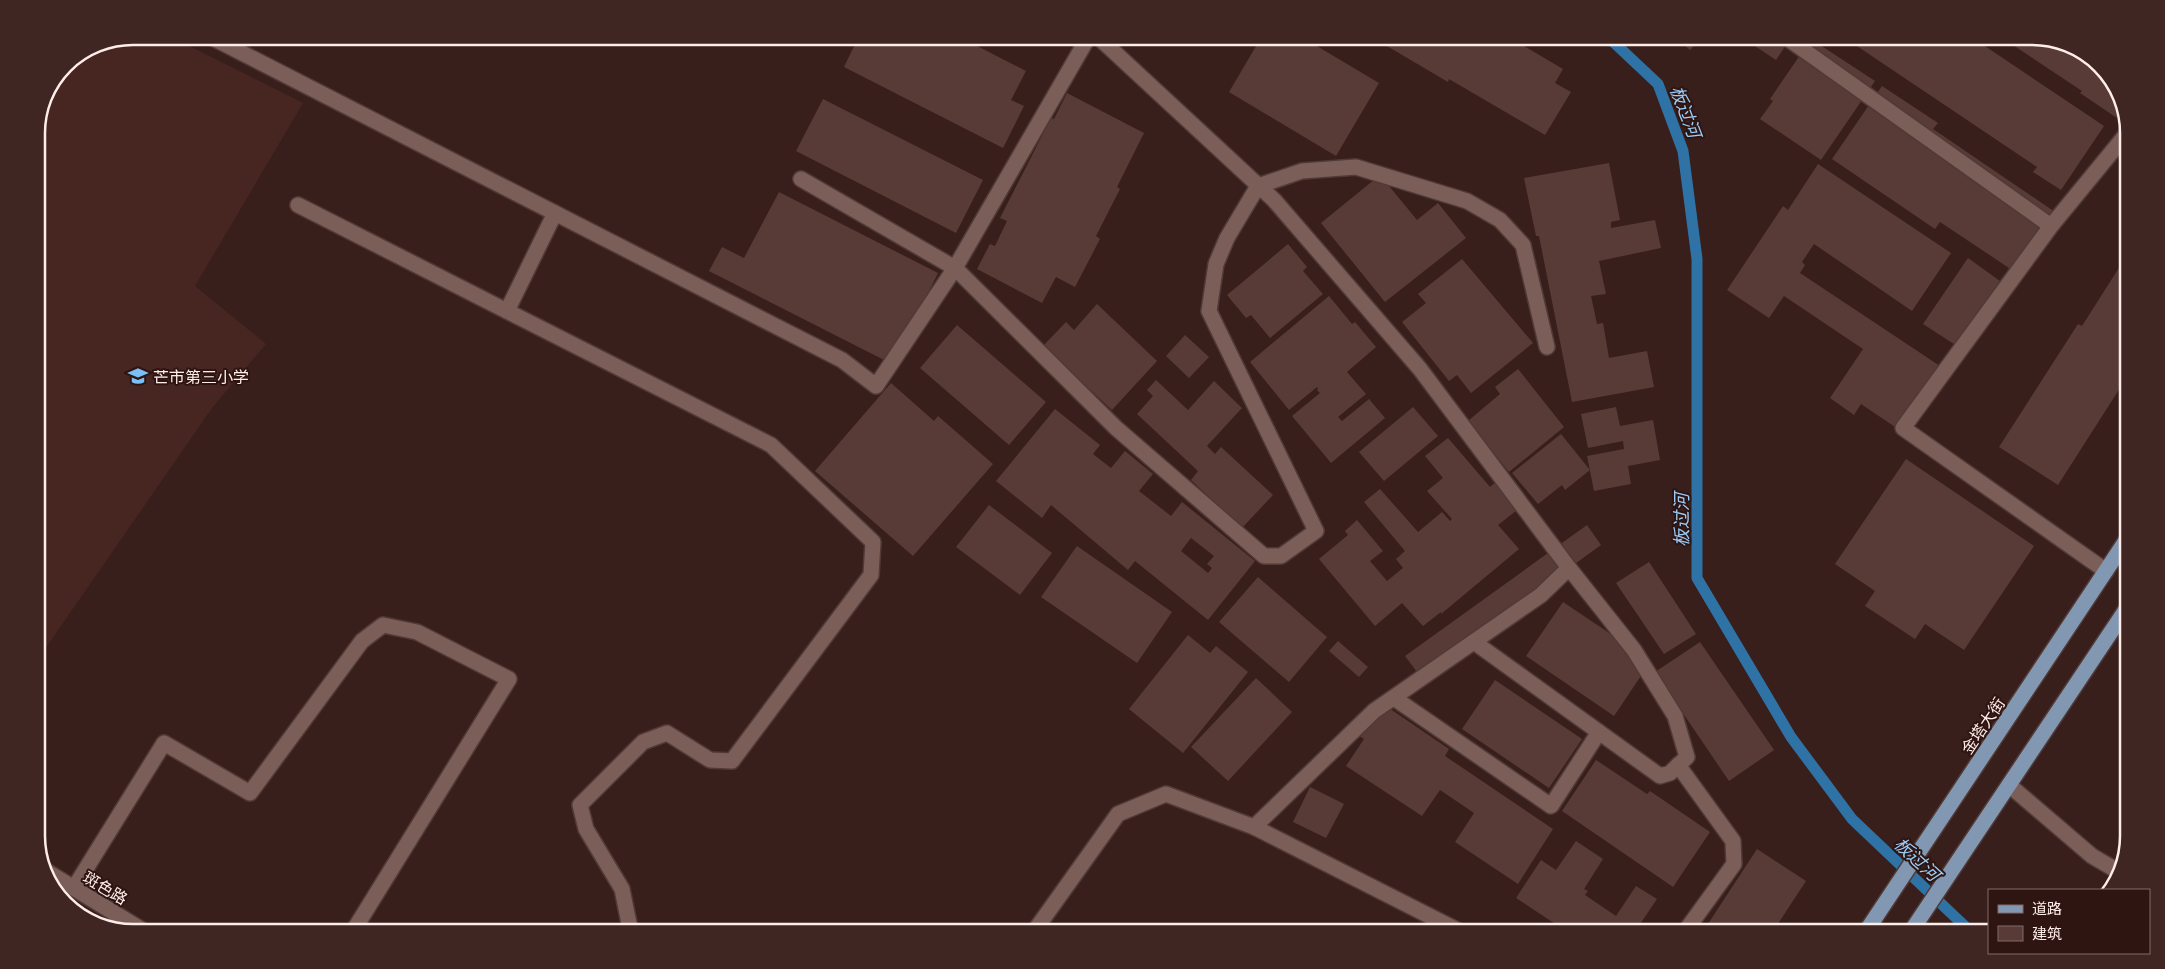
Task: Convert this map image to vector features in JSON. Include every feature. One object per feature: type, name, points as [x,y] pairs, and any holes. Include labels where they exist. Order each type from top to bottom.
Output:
[{"type":"main road","name":"金塔大街","points":[[1871,924],[2120,550]]},
{"type":"main road","points":[[1916,924],[2120,618]]},
{"type":"street","points":[[226,45],[842,360],[876,386],[956,268],[1084,45]]},
{"type":"street","points":[[1107,45],[1274,200],[1420,369],[1569,568],[1634,650],[1674,716],[1687,757],[1670,774],[1660,776],[1474,642]]},
{"type":"street","points":[[1797,45],[2050,226]]},
{"type":"street","points":[[2106,571],[1903,428],[2050,226],[2120,142]]},
{"type":"street","points":[[801,179],[956,268],[1116,428],[1264,556],[1281,556],[1316,531],[1209,311],[1216,264],[1227,238],[1258,186],[1302,171],[1356,167],[1467,201],[1500,220],[1523,245],[1548,347]]},
{"type":"street","points":[[298,204],[771,445],[873,542],[871,575],[732,761],[710,760],[667,733],[643,742],[580,806],[586,829],[622,889],[629,924]]},
{"type":"street","points":[[507,311],[555,213]]},
{"type":"street","points":[[1254,827],[1374,712],[1541,595],[1569,568]]},
{"type":"street","points":[[74,888],[164,743],[250,793],[362,641],[383,626],[417,632],[509,679],[358,924]]},
{"type":"street","points":[[1394,698],[1551,806],[1599,732]]},
{"type":"street","points":[[1678,765],[1733,841],[1734,864],[1691,924]]},
{"type":"street","points":[[2009,785],[2092,856],[2113,869]]},
{"type":"street","points":[[1039,924],[1118,814],[1166,794],[1254,827],[1445,924]]},
{"type":"street","name":"斑色路","points":[[55,876],[132,924]]},
{"type":"shaded area","name":"芒市第三小学","points":[[133,45],[187,45],[303,103],[195,286],[266,344],[212,408],[45,649],[45,127],[52,99],[63,79],[84,60],[105,50]]},
{"type":"building","points":[[855,45],[975,45],[1026,71],[1011,100],[1024,106],[1003,148],[844,67]]},
{"type":"building","points":[[1257,45],[1315,45],[1379,83],[1336,156],[1229,92]]},
{"type":"building","points":[[1385,45],[1522,45],[1563,69],[1555,83],[1571,92],[1545,135],[1449,79],[1448,82]]},
{"type":"building","points":[[1684,45],[1695,45],[1690,50]]},
{"type":"building","points":[[1754,45],[1786,45],[1776,60]]},
{"type":"building","points":[[1807,45],[1820,45],[1875,81],[1821,160],[1760,119],[1773,101],[1770,99]]},
{"type":"building","points":[[1855,45],[1983,45],[2104,126],[2061,190],[2033,172],[2037,167]]},
{"type":"building","points":[[2013,45],[2049,47],[2071,54],[2081,60],[2105,84],[2111,94],[2118,117],[2117,118],[2080,93],[2082,91]]},
{"type":"building","points":[[1882,86],[1938,123],[1933,129],[2055,212],[2015,272],[1940,222],[1935,229],[1832,159]]},
{"type":"building","points":[[1067,93],[1144,133],[1117,187],[1120,189],[1096,236],[1100,239],[1075,287],[1056,277],[1042,303],[977,269],[990,244],[995,246],[1007,221],[1000,218],[1051,118],[1054,119]]},
{"type":"building","points":[[823,99],[983,180],[956,233],[796,151]]},
{"type":"building","points":[[1609,163],[1620,220],[1611,222],[1611,228],[1655,220],[1661,248],[1599,261],[1606,294],[1591,296],[1597,324],[1603,323],[1609,358],[1647,351],[1654,387],[1572,402],[1539,236],[1536,236],[1524,178]]},
{"type":"building","points":[[1818,164],[1951,253],[1912,311],[1814,244],[1802,262],[1805,265],[1800,273],[1940,366],[1898,429],[1861,404],[1854,415],[1830,398],[1863,349],[1784,296],[1769,318],[1727,290],[1783,206],[1788,210]]},
{"type":"building","points":[[1380,175],[1417,220],[1438,203],[1466,238],[1385,302],[1321,223]]},
{"type":"building","points":[[779,192],[938,273],[910,330],[905,328],[888,362],[709,271],[722,247],[744,258]]},
{"type":"building","points":[[1288,244],[1307,267],[1303,271],[1323,294],[1270,338],[1251,315],[1246,318],[1227,295]]},
{"type":"building","points":[[1968,258],[2000,281],[1957,346],[1923,324]]},
{"type":"building","points":[[1462,259],[1533,343],[1471,393],[1457,375],[1449,381],[1402,322],[1426,303],[1418,294]]},
{"type":"building","points":[[2120,266],[2120,388],[2058,485],[1999,447],[2078,324],[2082,326]]},
{"type":"building","points":[[1329,296],[1352,324],[1355,322],[1376,347],[1347,372],[1366,394],[1338,417],[1342,421],[1369,399],[1385,418],[1331,463],[1292,416],[1320,393],[1317,387],[1289,410],[1250,362]]},
{"type":"building","points":[[1097,304],[1157,361],[1112,410],[1043,346],[1066,322],[1074,330]]},
{"type":"building","points":[[957,325],[1046,402],[1009,445],[920,368]]},
{"type":"building","points":[[1185,335],[1209,357],[1189,378],[1166,356]]},
{"type":"building","points":[[1518,369],[1564,427],[1509,472],[1468,421],[1500,394],[1495,387]]},
{"type":"building","points":[[1156,380],[1188,410],[1214,381],[1242,408],[1207,446],[1215,454],[1221,447],[1273,495],[1242,528],[1191,480],[1198,471],[1137,414],[1153,396],[1147,390]]},
{"type":"building","points":[[891,383],[934,421],[938,416],[993,464],[913,556],[815,471]]},
{"type":"building","points":[[1413,407],[1438,436],[1384,481],[1359,452]]},
{"type":"building","points":[[1616,407],[1620,426],[1653,420],[1660,460],[1628,466],[1631,484],[1594,491],[1587,456],[1624,449],[1623,441],[1588,448],[1581,414]]},
{"type":"building","points":[[1055,409],[1100,445],[1093,454],[1111,468],[1125,451],[1153,474],[1139,491],[1171,516],[1182,502],[1255,561],[1208,620],[1135,561],[1128,570],[1051,505],[1042,518],[996,481]],"holes":[[[1191,538],[1214,556],[1207,564],[1212,568],[1208,573],[1181,551]]]},
{"type":"building","points":[[1561,434],[1590,470],[1565,490],[1562,485],[1538,504],[1512,473]]},
{"type":"building","points":[[1448,438],[1490,487],[1498,480],[1521,507],[1498,525],[1519,549],[1441,614],[1441,612],[1423,626],[1402,603],[1375,626],[1319,559],[1348,535],[1345,531],[1357,520],[1383,551],[1370,561],[1387,581],[1403,568],[1396,559],[1405,551],[1364,502],[1380,489],[1418,532],[1442,512],[1450,521],[1452,519],[1427,491],[1443,478],[1425,456]]},
{"type":"building","points":[[1906,459],[2034,546],[1964,650],[1925,624],[1915,639],[1865,606],[1875,591],[1835,564]]},
{"type":"building","points":[[989,505],[1052,553],[1020,595],[956,547]]},
{"type":"building","points":[[1587,525],[1601,545],[1420,676],[1405,656]]},
{"type":"building","points":[[1077,546],[1172,612],[1137,663],[1041,597]]},
{"type":"building","points":[[1649,562],[1696,634],[1664,654],[1616,583]]},
{"type":"building","points":[[1258,577],[1327,637],[1289,682],[1219,622]]},
{"type":"building","points":[[1563,602],[1651,661],[1614,716],[1526,656]]},
{"type":"building","points":[[1188,635],[1210,653],[1216,646],[1248,672],[1183,753],[1129,709]]},
{"type":"building","points":[[1338,641],[1368,667],[1359,677],[1329,651]]},
{"type":"building","points":[[1700,642],[1774,750],[1729,781],[1655,672]]},
{"type":"building","points":[[1256,678],[1292,712],[1228,781],[1191,747]]},
{"type":"building","points":[[1495,680],[1582,739],[1549,788],[1462,729]]},
{"type":"building","points":[[1380,702],[1449,749],[1445,756],[1553,829],[1518,884],[1455,842],[1474,813],[1440,790],[1422,816],[1346,766],[1364,739],[1358,735]]},
{"type":"building","points":[[1596,760],[1647,794],[1650,791],[1710,832],[1673,887],[1562,811]]},
{"type":"building","points":[[1310,787],[1344,804],[1326,838],[1293,822]]},
{"type":"building","points":[[1576,841],[1603,859],[1584,889],[1588,891],[1585,895],[1616,916],[1636,886],[1657,899],[1640,924],[1555,924],[1516,898],[1541,860],[1556,870]]},
{"type":"building","points":[[1757,849],[1806,881],[1778,924],[1708,924]]},
{"type":"waterway","name":"板过河","points":[[1617,45],[1658,84],[1683,151],[1697,259],[1697,578],[1791,737],[1852,819],[1963,924]]},
{"type":"place","name":"芒市第三小学","points":[[138,376]]}]
